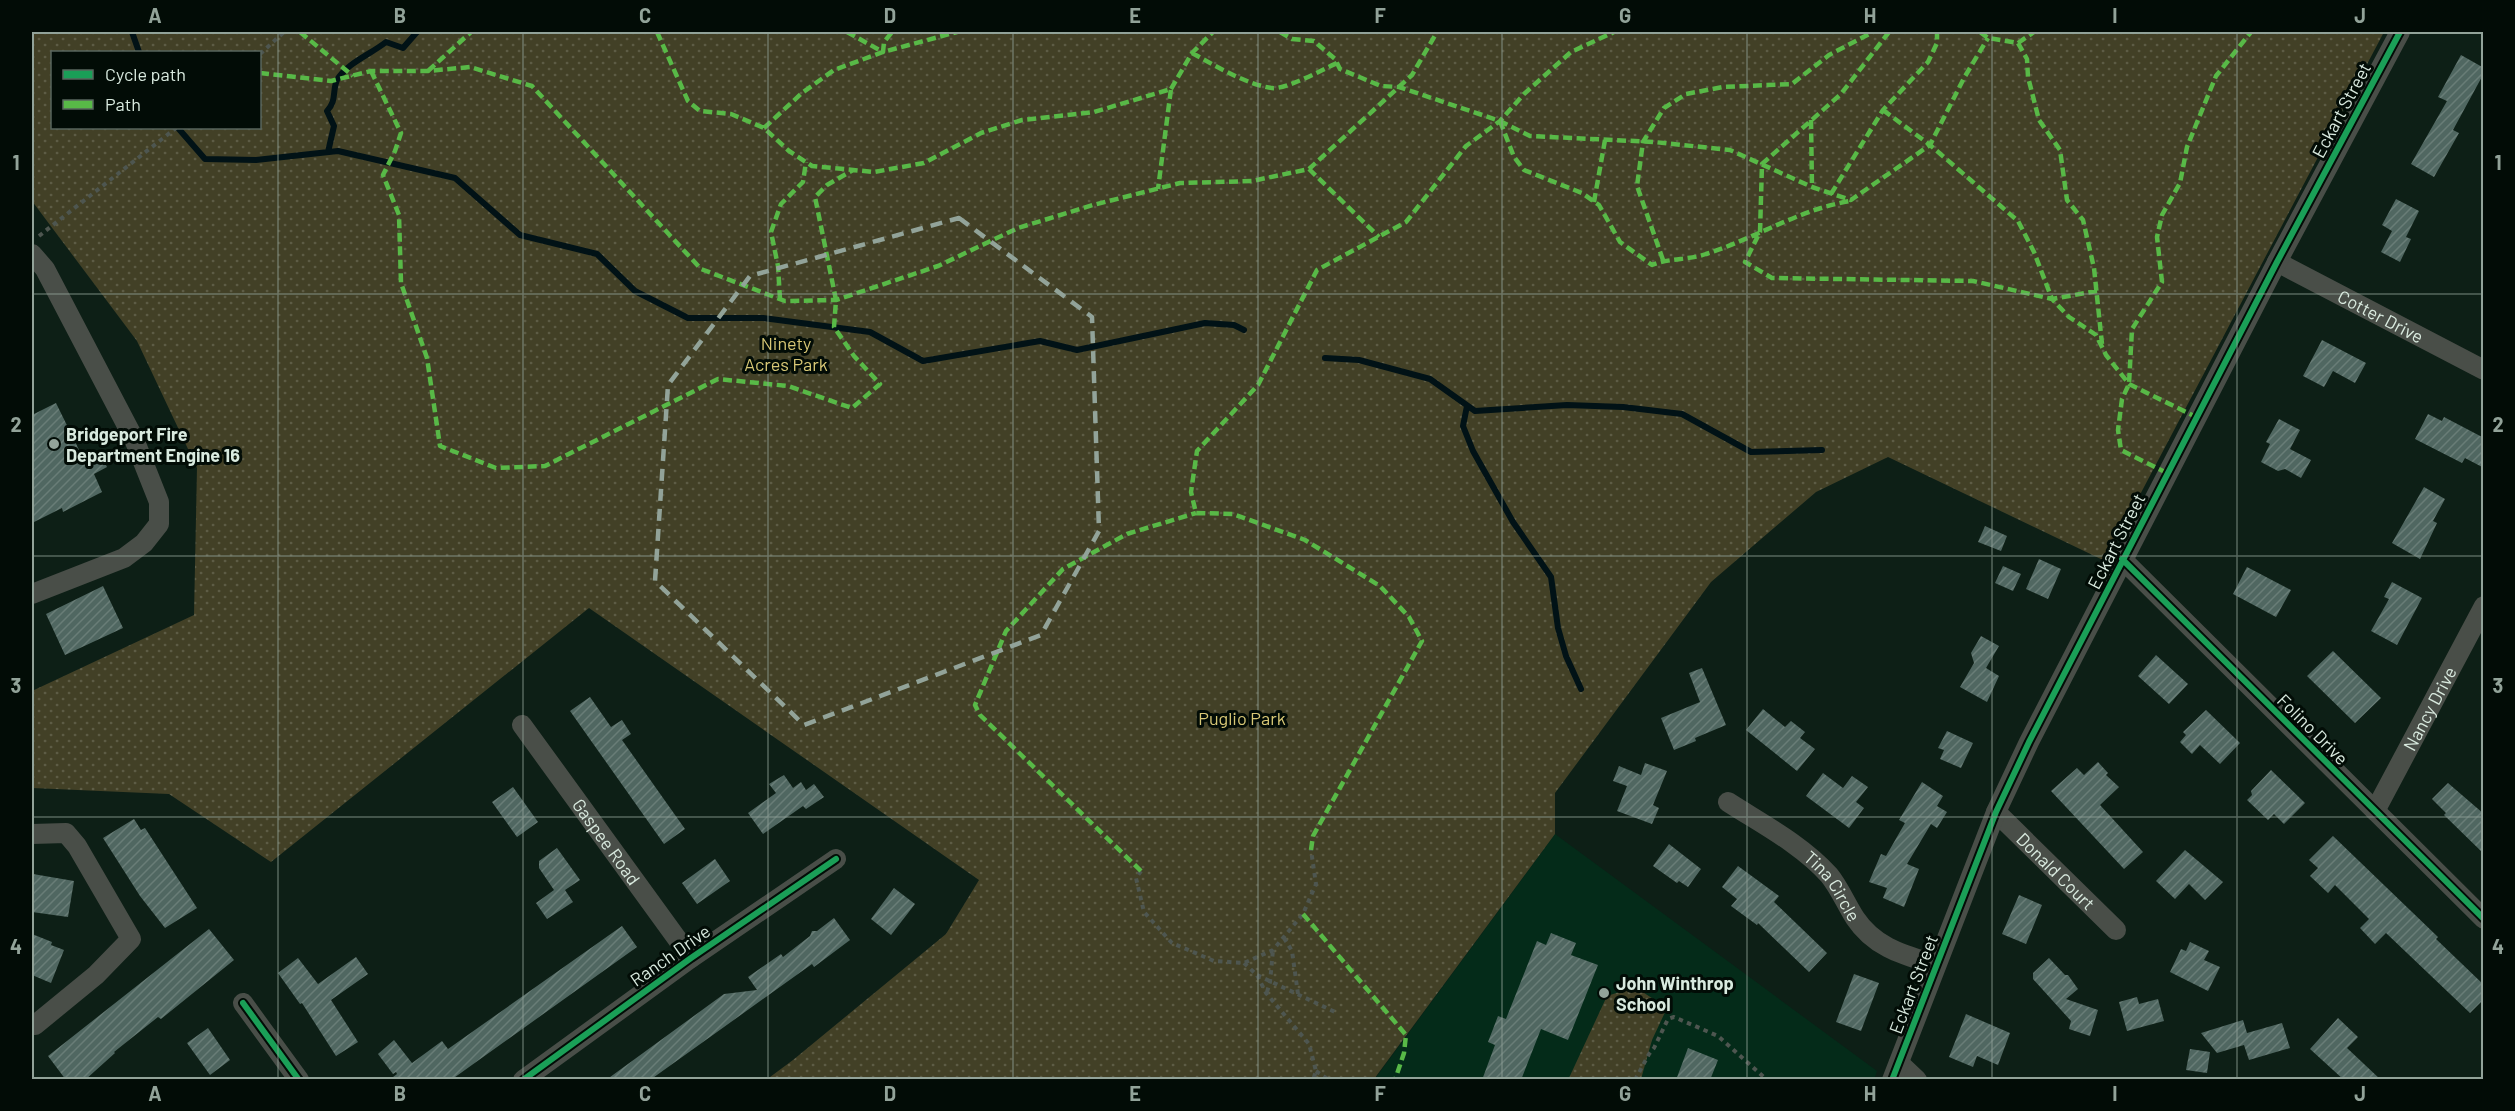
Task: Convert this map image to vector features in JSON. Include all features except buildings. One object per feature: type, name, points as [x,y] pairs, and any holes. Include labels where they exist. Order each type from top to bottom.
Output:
[{"type":"street","name":"Eckart Street","points":[[1896,1072],[1996,812],[2029,742],[2277,262],[2400,32]]},
{"type":"street","points":[[32,254],[45,269],[134,439],[159,502],[159,524],[144,543],[131,553],[124,558],[32,594]]},
{"type":"street","name":"Cotter Drive","points":[[2277,262],[2484,370]]},
{"type":"street","name":"Folino Drive","points":[[2122,559],[2484,919]]},
{"type":"street","name":"Nancy Drive","points":[[2375,811],[2484,606]]},
{"type":"street","name":"Gaspee Road","points":[[522,725],[691,958]]},
{"type":"street","name":"Tina Circle","points":[[1728,802],[1796,845],[1818,864],[1830,876],[1861,927],[1878,944],[1936,965]]},
{"type":"street","name":"Donald Court","points":[[1996,812],[2116,930]]},
{"type":"street","points":[[32,834],[66,833],[77,846],[130,939],[96,975],[35,1025],[32,1024]]},
{"type":"street","name":"Ranch Drive","points":[[524,1080],[691,958],[836,859]]},
{"type":"street","points":[[243,1003],[299,1080]]},
{"type":"street","points":[[1896,1072],[1917,1080]]},
{"type":"path","points":[[261,53],[284,32]]},
{"type":"path","points":[[32,242],[174,129]]},
{"type":"path","points":[[1141,871],[1136,878],[1144,912],[1172,943],[1214,961],[1244,963],[1273,950],[1303,914],[1317,884],[1311,850]]},
{"type":"path","points":[[1284,938],[1292,951],[1298,994]]},
{"type":"path","points":[[1266,993],[1270,982],[1273,950]]},
{"type":"path","points":[[1244,963],[1257,975],[1335,1012]]},
{"type":"path","points":[[1257,975],[1266,993],[1309,1044],[1316,1071],[1313,1080]]},
{"type":"path","points":[[1635,1080],[1668,1018],[1674,1017],[1718,1036],[1767,1080]]},
{"type":"path","points":[[1316,1071],[1329,1080]]},
{"type":"highlighted area","points":[[959,218],[1092,317],[1099,531],[1041,635],[804,725],[655,581],[668,385],[750,276]]},
{"type":"shaded area","name":"John Winthrop School","points":[[1555,834],[1877,1071],[1874,1080],[1374,1080]]},
{"type":"green space","name":"Ninety Acres Park","points":[[32,32],[2384,32],[2105,561],[1888,457],[1816,492],[1711,582],[1555,793],[1555,834],[1374,1079],[766,1080],[946,934],[979,880],[589,608],[271,862],[169,794],[32,788],[32,691],[194,615],[197,468],[137,341],[32,201]]},
{"type":"green space","points":[[1635,987],[1667,1008],[1652,1040],[1641,1079],[1569,1078],[1607,996]]},
{"type":"waterway","points":[[132,32],[139,51]]},
{"type":"waterway","points":[[328,152],[334,126],[327,111],[332,103],[337,80],[341,74],[386,42],[403,48],[417,32]]},
{"type":"waterway","points":[[179,129],[205,159],[256,160],[338,151],[455,178],[520,235],[597,254],[635,291],[688,318],[763,318],[870,332],[923,361],[1040,341],[1077,350],[1205,323],[1234,325],[1244,330]]},
{"type":"waterway","points":[[1325,358],[1359,360],[1430,379],[1475,411],[1567,405],[1623,407],[1682,414],[1751,452],[1822,450]]},
{"type":"waterway","points":[[1467,406],[1463,426],[1473,451],[1513,522],[1551,577],[1558,628],[1566,656],[1581,689]]},
{"type":"marked path","points":[[300,32],[353,76]]},
{"type":"marked path","points":[[428,71],[471,32]]},
{"type":"marked path","points":[[657,32],[688,101],[700,111],[731,114],[764,128],[789,151],[812,166],[874,172],[924,163],[981,133],[1022,120],[1094,112],[1171,89],[1158,189]]},
{"type":"marked path","points":[[847,32],[883,52],[884,42],[892,32]]},
{"type":"marked path","points":[[764,128],[802,93],[834,70],[883,52],[957,32]]},
{"type":"marked path","points":[[1171,89],[1192,53],[1213,32]]},
{"type":"marked path","points":[[1280,32],[1292,39],[1314,41],[1335,59],[1340,69],[1381,86],[1399,87],[1500,121],[1530,136],[1654,142],[1730,150],[1812,187],[1851,200],[1930,145],[1964,78],[1988,38]]},
{"type":"marked path","points":[[261,73],[331,81],[371,71],[428,71],[470,67],[532,86],[701,269],[785,301],[836,300],[938,266],[1018,228],[1093,205],[1180,183],[1252,181],[1309,169],[1412,75],[1437,32]]},
{"type":"marked path","points":[[1311,850],[1313,836],[1422,641],[1409,617],[1380,586],[1305,540],[1233,514],[1196,513],[1191,492],[1197,451],[1258,385],[1317,270],[1406,222],[1466,146],[1500,121],[1524,94],[1571,52],[1614,32]]},
{"type":"marked path","points":[[1663,260],[1637,186],[1643,142],[1664,108],[1686,94],[1723,87],[1792,84],[1829,55],[1873,32]]},
{"type":"marked path","points":[[1889,32],[1841,94],[1762,164],[1760,232],[1745,262],[1772,278],[1973,281],[2052,299],[2069,317],[2096,335],[2106,355],[2129,384],[2196,417]]},
{"type":"marked path","points":[[1831,194],[1883,110],[1928,62],[1937,43],[1937,32]]},
{"type":"marked path","points":[[1980,32],[1988,38],[2018,43],[2027,59],[2028,77],[2039,120],[2060,150],[2067,200],[2083,220],[2094,268],[2102,344]]},
{"type":"marked path","points":[[2018,43],[2034,32]]},
{"type":"marked path","points":[[2167,473],[2121,450],[2118,430],[2122,399],[2129,384],[2132,329],[2162,282],[2157,237],[2162,215],[2180,183],[2187,147],[2216,76],[2251,32]]},
{"type":"marked path","points":[[1192,53],[1242,79],[1272,88],[1295,83],[1337,63]]},
{"type":"marked path","points":[[371,71],[401,133],[383,175],[399,215],[401,283],[427,358],[440,446],[496,468],[545,466],[718,379],[788,386],[852,408],[880,384],[854,356],[834,327],[836,300],[815,197],[827,185],[853,170]]},
{"type":"marked path","points":[[1883,110],[1930,145],[2018,221],[2034,252],[2052,299],[2097,291]]},
{"type":"marked path","points":[[1811,120],[1812,187]]},
{"type":"marked path","points":[[1500,121],[1514,157],[1524,170],[1582,193],[1599,205],[1620,242],[1652,265],[1706,254],[1813,211],[1850,201]]},
{"type":"marked path","points":[[1594,202],[1605,140]]},
{"type":"marked path","points":[[780,299],[778,266],[771,232],[781,204],[803,182],[806,162]]},
{"type":"marked path","points":[[1309,169],[1379,237]]},
{"type":"marked path","points":[[1141,871],[980,715],[975,705],[1006,631],[1063,569],[1127,534],[1196,513]]},
{"type":"marked path","points":[[1303,914],[1406,1035],[1404,1053],[1395,1080]]},
{"type":"cycle path","points":[[1892,1080],[1996,812],[2029,742],[2277,262],[2400,32]]},
{"type":"cycle path","points":[[2122,559],[2484,919]]},
{"type":"cycle path","points":[[523,1080],[691,958],[836,859]]},
{"type":"cycle path","points":[[243,1003],[299,1080]]},
{"type":"place","name":"Bridgeport Fire Department Engine 16","points":[[54,444]]},
{"type":"place","name":"John Winthrop School","points":[[1604,993]]},
{"type":"park label","name":"Puglio Park","points":[[1242,718]]}]
